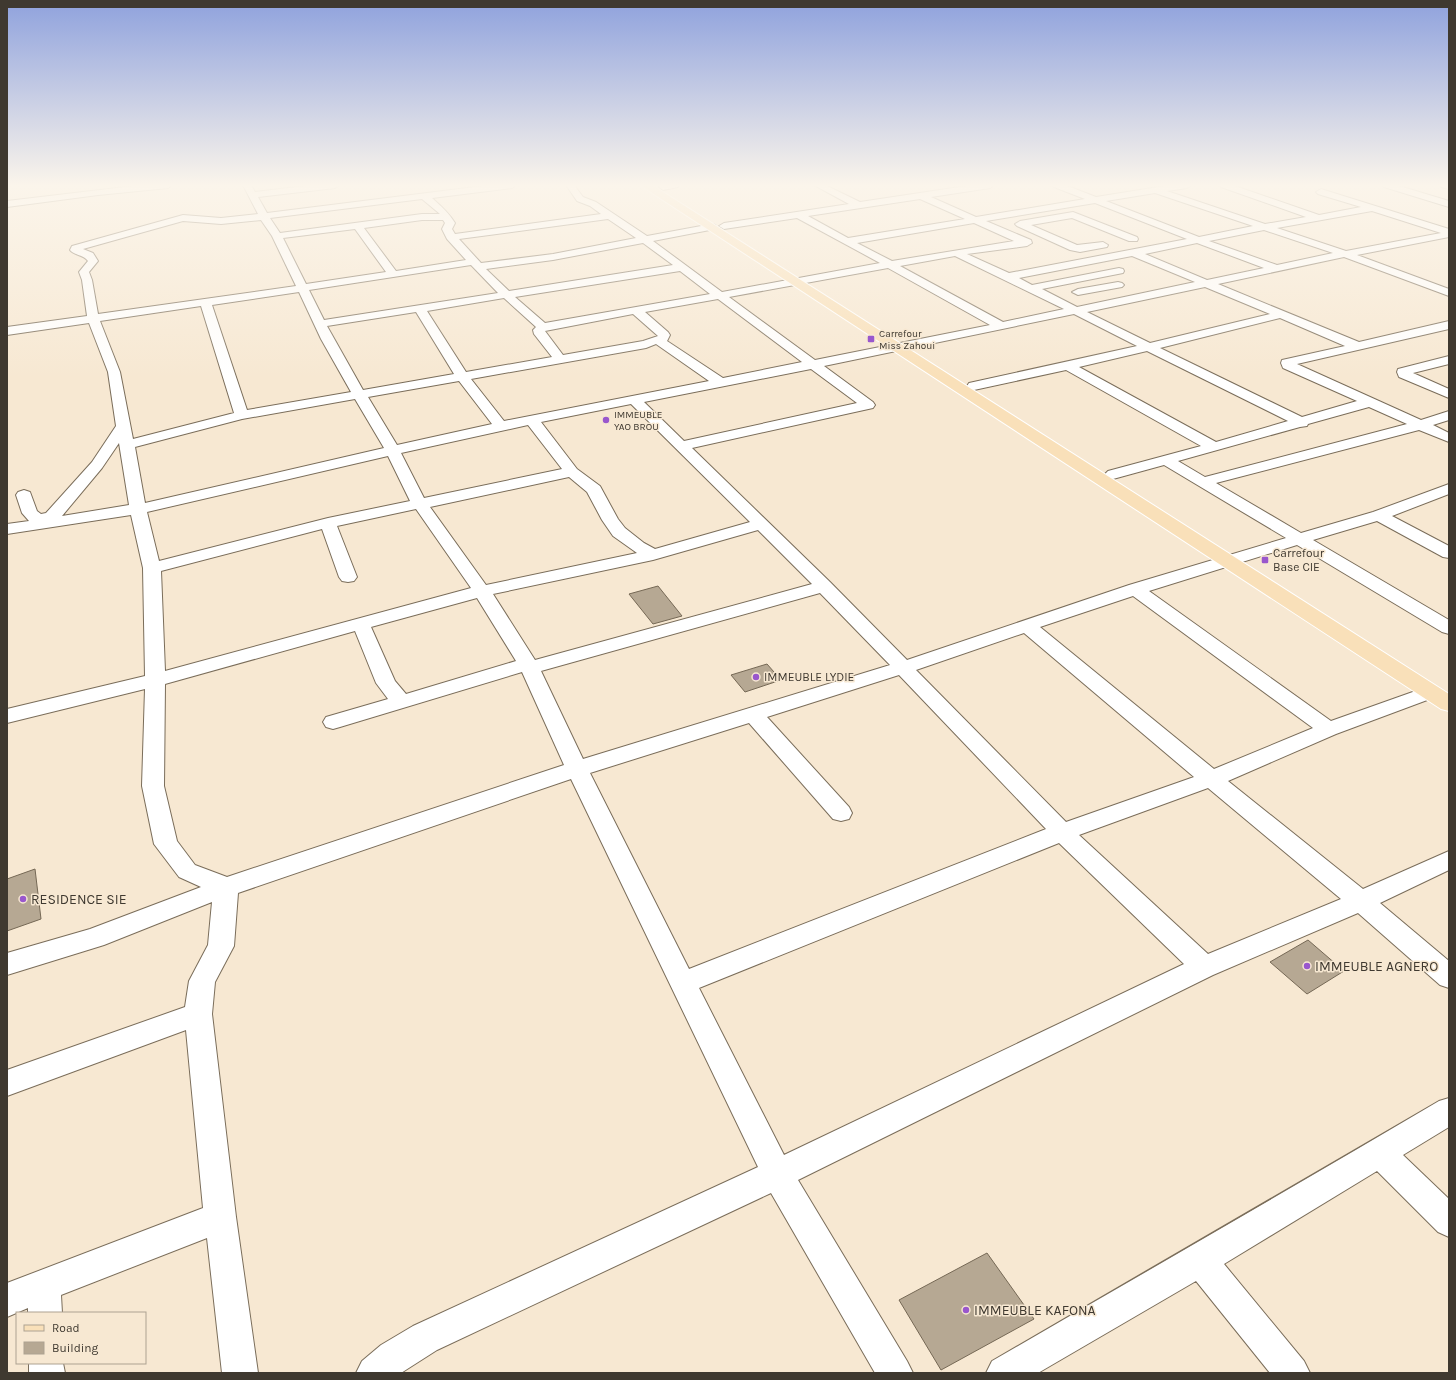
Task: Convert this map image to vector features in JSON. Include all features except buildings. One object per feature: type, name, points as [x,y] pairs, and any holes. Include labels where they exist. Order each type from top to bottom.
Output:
[{"type":"main road","points":[[753,249],[1443,694]]},
{"type":"main road","points":[[904,346],[974,386],[1113,474],[1234,558]]},
{"type":"street","points":[[75,249],[89,255],[93,261],[84,272],[87,280],[92,319],[114,372],[138,509],[152,568],[155,680],[153,786],[166,844],[187,871],[226,887]]},
{"type":"street","points":[[284,249],[320,324],[392,450],[420,503],[482,591],[528,666],[577,769],[777,1174],[895,1373]]},
{"type":"street","points":[[375,249],[393,274]]},
{"type":"street","points":[[462,249],[506,295],[542,327]]},
{"type":"street","points":[[7,331],[393,274],[475,264],[553,257],[591,249]]},
{"type":"street","points":[[658,249],[868,405],[682,446]]},
{"type":"street","points":[[863,249],[1000,325]]},
{"type":"street","points":[[542,327],[719,295],[990,249]]},
{"type":"street","points":[[1008,277],[1148,249]]},
{"type":"street","points":[[1223,249],[1278,269]]},
{"type":"street","points":[[1331,249],[1449,293]]},
{"type":"street","points":[[7,529],[50,520],[138,509],[501,426],[904,346],[1368,249]]},
{"type":"street","points":[[1132,252],[1358,346]]},
{"type":"street","points":[[956,254],[1031,288],[1302,423]]},
{"type":"street","points":[[1060,258],[1073,264]]},
{"type":"street","points":[[320,324],[682,268]]},
{"type":"street","points":[[1031,288],[1119,271]]},
{"type":"street","points":[[1429,285],[1449,280]]},
{"type":"street","points":[[1049,298],[1118,285]]},
{"type":"street","points":[[205,302],[242,415]]},
{"type":"street","points":[[420,308],[462,376],[501,426]]},
{"type":"street","points":[[127,445],[168,433],[242,415],[646,344],[663,338],[664,335],[636,311]]},
{"type":"street","points":[[974,386],[1150,347],[1283,314]]},
{"type":"street","points":[[542,327],[539,330],[540,334],[560,359]]},
{"type":"street","points":[[1447,327],[1287,363],[1288,366],[1449,438]]},
{"type":"street","points":[[658,340],[721,383]]},
{"type":"street","points":[[1449,360],[1403,372],[1404,374],[1449,394]]},
{"type":"street","points":[[1068,366],[1214,447]]},
{"type":"street","points":[[634,400],[824,586],[1062,832],[1204,967]]},
{"type":"street","points":[[1113,474],[1302,423],[1370,402]]},
{"type":"street","points":[[1202,482],[1421,425],[1449,415]]},
{"type":"street","points":[[532,420],[572,472],[594,489],[619,532],[638,547],[652,555]]},
{"type":"street","points":[[50,520],[97,464],[123,427]]},
{"type":"street","points":[[1166,460],[1298,540],[1449,628]]},
{"type":"street","points":[[152,568],[328,523],[572,472]]},
{"type":"street","points":[[7,964],[95,938],[226,887],[577,769],[902,668],[1135,589],[1379,515],[1449,489]]},
{"type":"street","points":[[24,495],[30,513],[37,519],[50,520]]},
{"type":"street","points":[[1379,515],[1449,552]]},
{"type":"street","points":[[328,523],[348,577]]},
{"type":"street","points":[[7,716],[155,680],[482,591],[652,555],[761,524]]},
{"type":"street","points":[[333,722],[528,666],[824,586]]},
{"type":"street","points":[[1135,589],[1329,729]]},
{"type":"street","points":[[360,624],[378,669],[386,683],[402,702]]},
{"type":"street","points":[[1026,625],[1211,779],[1361,901],[1449,977]]},
{"type":"street","points":[[683,983],[1062,832],[1211,779],[1329,729],[1443,694]]},
{"type":"street","points":[[753,714],[841,814]]},
{"type":"street","points":[[374,1373],[393,1357],[425,1338],[777,1174],[1204,967],[1361,901],[1449,860]]},
{"type":"street","points":[[226,887],[221,946],[202,981],[198,1014],[220,1217],[240,1373]]},
{"type":"street","points":[[7,1083],[198,1014]]},
{"type":"street","points":[[1004,1373],[1200,1260],[1449,1111]]},
{"type":"street","points":[[1379,1152],[1449,1221]]},
{"type":"street","points":[[7,1300],[44,1300],[220,1217]]},
{"type":"street","points":[[1200,1260],[1292,1373]]},
{"type":"place","name":"Carrefour Miss Zahoui","points":[[871,339]]},
{"type":"place","name":"IMMEUBLE YAO BROU","points":[[606,420]]},
{"type":"place","name":"Carrefour Base CIE","points":[[1265,560]]},
{"type":"place","name":"IMMEUBLE LYDIE","points":[[756,677]]},
{"type":"place","name":"RESIDENCE SIE","points":[[23,899]]},
{"type":"place","name":"IMMEUBLE AGNERO","points":[[1307,966]]},
{"type":"place","name":"IMMEUBLE KAFONA","points":[[966,1310]]}]
